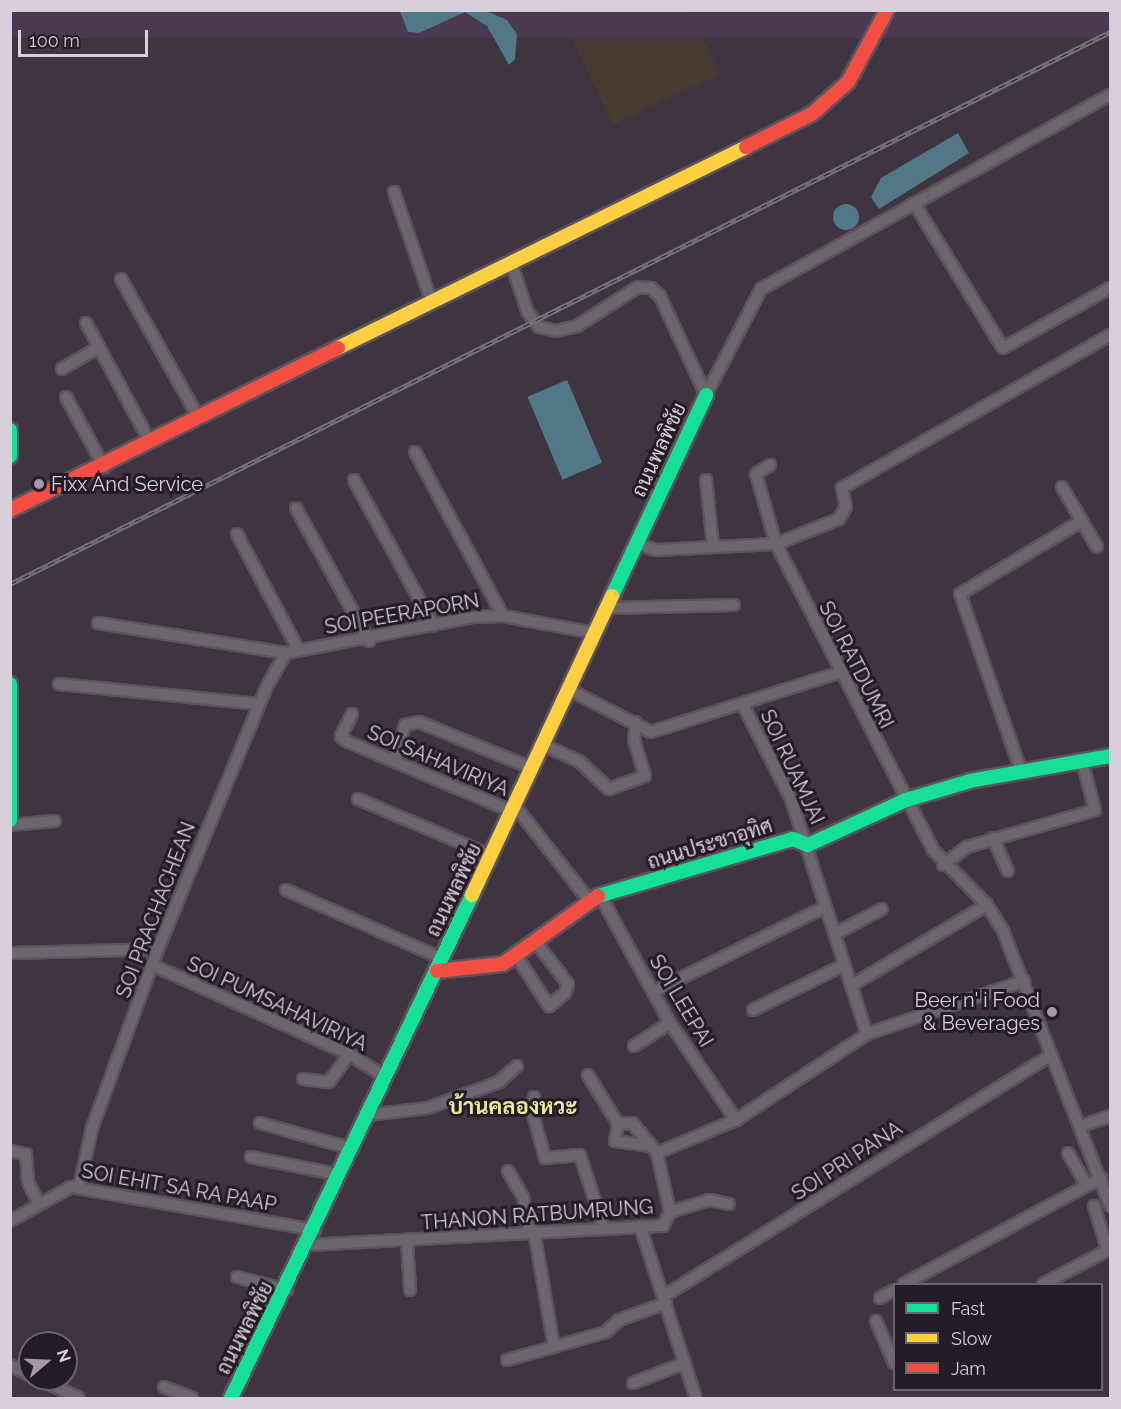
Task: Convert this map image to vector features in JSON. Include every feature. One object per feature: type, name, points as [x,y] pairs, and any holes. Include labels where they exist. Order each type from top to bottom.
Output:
[{"type":"main road","points":[[10,510],[104,467],[198,417],[512,265],[812,114],[848,82],[887,10]]},
{"type":"main road","name":"ถนนพลพิชัย","points":[[231,1398],[288,1290],[385,1077],[492,856],[706,395]]},
{"type":"main road","points":[[10,430],[10,456]]},
{"type":"main road","points":[[10,684],[10,820]]},
{"type":"main road","name":"ถนนประชาอุทิศ","points":[[440,965],[473,970],[517,957],[594,898],[793,839],[808,845],[906,800],[1021,771],[1110,756]]},
{"type":"street","points":[[706,395],[761,289],[1110,95]]},
{"type":"street","points":[[394,192],[432,303]]},
{"type":"street","points":[[914,203],[1003,348],[1110,288]]},
{"type":"street","points":[[512,265],[527,311],[539,327],[556,331],[577,326],[638,287],[651,288],[660,296],[706,395]]},
{"type":"street","points":[[121,279],[198,417]]},
{"type":"street","points":[[86,324],[150,442]]},
{"type":"street","points":[[637,544],[656,550],[776,544],[843,515],[842,488],[1110,335]]},
{"type":"street","points":[[62,369],[99,347]]},
{"type":"street","points":[[66,397],[104,467]]},
{"type":"street","points":[[415,452],[433,477],[503,616]]},
{"type":"street","name":"SOI RATDUMRI","points":[[770,465],[756,474],[776,544],[838,673],[943,866],[987,906]]},
{"type":"street","points":[[354,480],[434,626]]},
{"type":"street","points":[[706,480],[713,546]]},
{"type":"street","points":[[1062,487],[1080,522],[1097,547]]},
{"type":"street","points":[[296,508],[369,641]]},
{"type":"street","points":[[1021,771],[960,594],[1080,522]]},
{"type":"street","points":[[237,534],[298,651]]},
{"type":"street","points":[[607,608],[734,605]]},
{"type":"street","name":"SOI PEERAPORN","points":[[98,623],[286,653],[369,641],[434,626],[503,616],[595,633]]},
{"type":"street","name":"SOI PRACHACHEAN","points":[[79,1188],[92,1128],[158,949],[259,704],[286,653]]},
{"type":"street","points":[[568,689],[636,722],[651,732],[743,705],[838,673]]},
{"type":"street","points":[[58,684],[259,704]]},
{"type":"street","name":"SOI RUAMJAI","points":[[743,705],[808,845],[825,908],[867,1034]]},
{"type":"street","name":"SOI SAHAVIRIYA","points":[[352,714],[342,738],[514,809]]},
{"type":"street","points":[[394,761],[405,725],[419,722],[532,768]]},
{"type":"street","points":[[544,745],[580,762],[609,789],[645,776],[634,740],[636,722]]},
{"type":"street","points":[[943,866],[967,847],[1095,810],[1082,761]]},
{"type":"street","points":[[358,799],[492,856]]},
{"type":"street","name":"SOI LEEPAI","points":[[514,809],[594,898],[670,1023],[736,1120]]},
{"type":"street","points":[[10,825],[55,821]]},
{"type":"street","points":[[993,838],[1008,871]]},
{"type":"street","points":[[286,890],[440,965]]},
{"type":"street","points":[[852,985],[987,906],[1024,981],[1050,1056],[1081,1126],[1110,1206]]},
{"type":"street","points":[[653,993],[825,908]]},
{"type":"street","points":[[835,934],[882,909]]},
{"type":"street","points":[[517,957],[549,1006],[565,993],[568,984],[535,941]]},
{"type":"street","points":[[10,953],[158,949]]},
{"type":"street","name":"SOI PUMSAHAVIRIYA","points":[[152,965],[350,1054],[385,1077]]},
{"type":"street","points":[[753,1010],[844,965]]},
{"type":"street","points":[[618,1124],[612,1134],[619,1144],[654,1150],[736,1120],[867,1034],[1024,981]]},
{"type":"street","points":[[634,1047],[670,1023]]},
{"type":"street","points":[[303,1078],[329,1082],[350,1054]]},
{"type":"street","name":"SOI PRI PANA","points":[[507,1360],[606,1332],[619,1320],[665,1300],[1050,1056]]},
{"type":"street","points":[[368,1115],[428,1108],[499,1082],[517,1066]]},
{"type":"street","points":[[588,1075],[618,1124]]},
{"type":"street","points":[[534,1097],[532,1111],[545,1158],[580,1155],[603,1229]]},
{"type":"street","points":[[1081,1126],[1110,1116]]},
{"type":"street","points":[[260,1123],[353,1149]]},
{"type":"street","points":[[618,1124],[632,1123],[654,1150]]},
{"type":"street","name":"THANON RATBUMRUNG","points":[[308,1245],[407,1242],[532,1231],[663,1226],[670,1212],[654,1150]]},
{"type":"street","points":[[10,1151],[26,1154],[28,1182],[39,1204]]},
{"type":"street","points":[[1068,1153],[1087,1186]]},
{"type":"street","points":[[251,1157],[340,1175]]},
{"type":"street","points":[[508,1171],[523,1197],[532,1231],[554,1347]]},
{"type":"street","points":[[906,1283],[1101,1178]]},
{"type":"street","name":"SOI EHIT SA RA PAAP","points":[[10,1221],[65,1188],[79,1188],[315,1230]]},
{"type":"street","points":[[670,1212],[709,1200],[729,1204]]},
{"type":"street","points":[[1045,1283],[1109,1250],[1094,1206]]},
{"type":"street","points":[[640,1226],[696,1398]]},
{"type":"street","points":[[407,1242],[410,1290]]},
{"type":"street","points":[[237,1277],[288,1290]]},
{"type":"street","points":[[879,1298],[893,1291]]},
{"type":"street","points":[[876,1321],[893,1361]]},
{"type":"street","points":[[633,1383],[684,1363]]},
{"type":"street","points":[[164,1387],[192,1398]]},
{"type":"street","points":[[64,1391],[79,1398]]},
{"type":"shaded area","points":[[558,11],[689,11],[720,74],[613,125]]},
{"type":"shaded area","points":[[10,13],[1110,13],[1110,38],[10,38]]},
{"type":"water","points":[[400,11],[486,11],[507,20],[517,34],[515,59],[509,65],[487,26],[465,12],[419,33],[408,32]]},
{"type":"water","points":[[958,133],[969,153],[879,209],[871,197],[881,178]]},
{"type":"water","points":[[846,204],[855,208],[859,217],[855,226],[846,230],[837,226],[833,217],[837,208]]},
{"type":"water","points":[[567,380],[602,463],[563,480],[527,397]]},
{"type":"railway","points":[[10,584],[1110,32]]},
{"type":"traffic: fast","points":[[612,596],[706,395]]},
{"type":"traffic: fast","points":[[10,430],[10,456]]},
{"type":"traffic: fast","points":[[10,684],[10,820]]},
{"type":"traffic: fast","points":[[598,896],[793,839],[808,845],[906,800],[970,781],[1110,756]]},
{"type":"traffic: fast","points":[[231,1398],[472,895]]},
{"type":"traffic: slow","points":[[338,348],[746,147]]},
{"type":"traffic: slow","points":[[472,895],[612,596]]},
{"type":"traffic: jam","points":[[746,147],[812,114],[848,82],[887,10]]},
{"type":"traffic: jam","points":[[10,510],[338,348]]},
{"type":"traffic: jam","points":[[437,971],[503,964],[598,896]]},
{"type":"place","name":"Fixx And Service","points":[[39,484]]},
{"type":"place","name":"Beer n' i Food & Beverages","points":[[1052,1012]]},
{"type":"district","name":"บ้านคลองหวะ","points":[[513,1107]]}]
